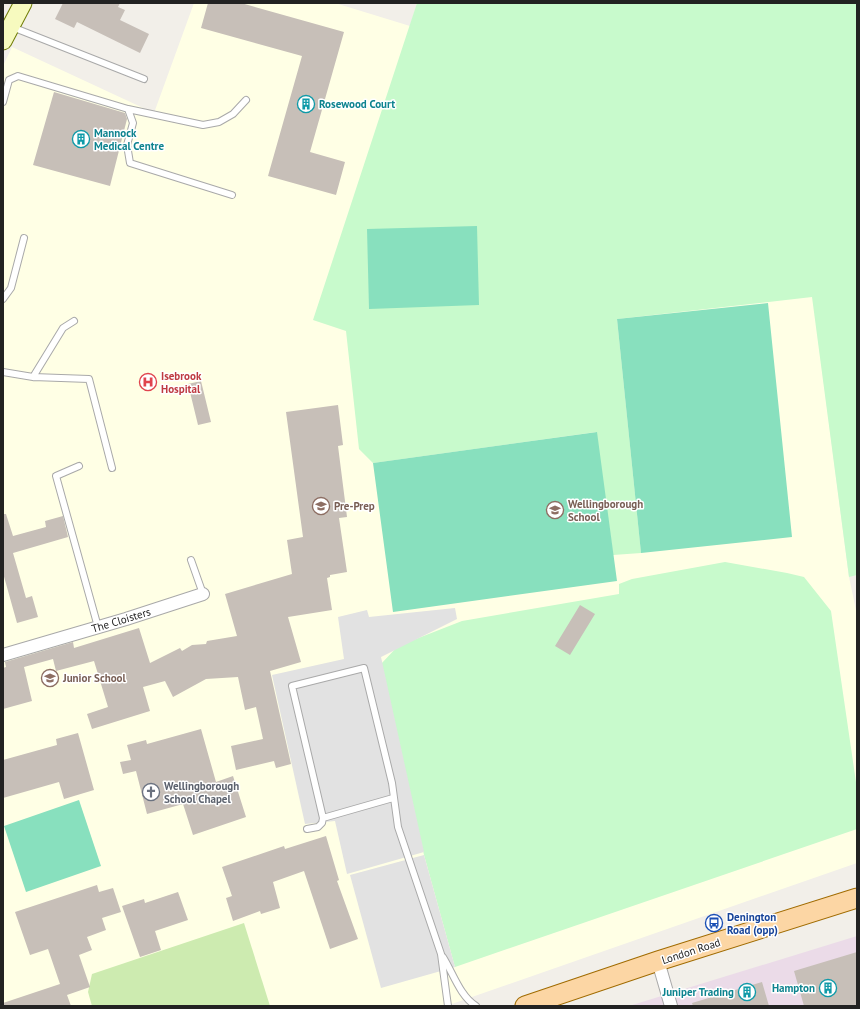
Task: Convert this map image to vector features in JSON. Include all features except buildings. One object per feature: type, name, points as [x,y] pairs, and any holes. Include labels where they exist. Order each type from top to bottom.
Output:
[{"type":"main road","points":[[7,34],[23,3]]},
{"type":"main road","name":"London Road","points":[[525,1006],[658,961],[857,898]]},
{"type":"street","name":"The Cloisters","points":[[3,655],[203,594]]},
{"type":"street","points":[[658,961],[671,1006]]},
{"type":"lane","points":[[7,34],[144,79]]},
{"type":"lane","points":[[3,102],[9,80],[18,76],[128,109],[203,125],[219,122],[233,114],[246,100]]},
{"type":"lane","points":[[128,109],[133,123],[128,145],[130,163],[232,195]]},
{"type":"lane","points":[[3,299],[11,288],[24,238]]},
{"type":"lane","points":[[33,377],[63,328],[74,321]]},
{"type":"lane","points":[[3,372],[33,377],[89,379],[112,468]]},
{"type":"lane","points":[[79,466],[56,476],[98,627]]},
{"type":"lane","name":"The Cloisters","points":[[192,560],[203,594]]},
{"type":"lane","points":[[307,829],[318,827],[322,823],[323,818],[292,686],[364,668],[392,782],[398,827],[441,954],[469,1002],[476,1006]]},
{"type":"lane","points":[[323,818],[393,798]]},
{"type":"lane","points":[[441,954],[448,1006]]},
{"type":"shaded area","name":"Wellingborough School","points":[[194,3],[335,3],[410,26],[417,3],[794,154],[849,577],[857,615],[857,863],[446,1006],[3,1006],[3,66],[12,47],[154,113]]},
{"type":"shaded area","points":[[455,608],[457,619],[381,657],[424,852],[347,874],[335,821],[305,824],[272,675],[344,659],[338,617],[367,610],[369,617]]},
{"type":"shaded area","points":[[424,855],[455,967],[381,988],[350,875]]},
{"type":"shaded area","points":[[857,936],[857,1006],[629,1006]]},
{"type":"green space","points":[[417,3],[857,3],[857,575],[849,577],[812,297],[617,319],[641,553],[613,555],[596,432],[373,463],[359,449],[346,331],[313,320]]},
{"type":"green space","points":[[477,226],[479,305],[369,309],[367,229]]},
{"type":"green space","points":[[768,303],[792,537],[641,553],[617,319]]},
{"type":"green space","points":[[597,432],[617,581],[393,612],[373,463]]},
{"type":"green space","points":[[725,562],[804,577],[831,611],[857,789],[857,829],[455,967],[424,855],[381,664],[398,646],[462,621],[619,594],[619,584],[632,579]]},
{"type":"green space","points":[[79,800],[101,866],[26,892],[4,826]]},
{"type":"green space","points":[[244,923],[270,1006],[92,1006],[88,992],[92,974]]},
{"type":"place","name":"Rosewood Court","points":[[306,104]]},
{"type":"place","name":"Mannock Medical Centre","points":[[81,139]]},
{"type":"place","name":"Isebrook Hospital","points":[[148,382]]},
{"type":"place","name":"Pre-Prep","points":[[321,506]]},
{"type":"place","name":"Wellingborough School","points":[[555,510]]},
{"type":"place","name":"Junior School","points":[[50,678]]},
{"type":"place","name":"Wellingborough School Chapel","points":[[151,792]]},
{"type":"place","name":"Denington Road (opp)","points":[[714,923]]},
{"type":"place","name":"Hampton","points":[[828,988]]},
{"type":"place","name":"Juniper Trading","points":[[747,992]]}]
